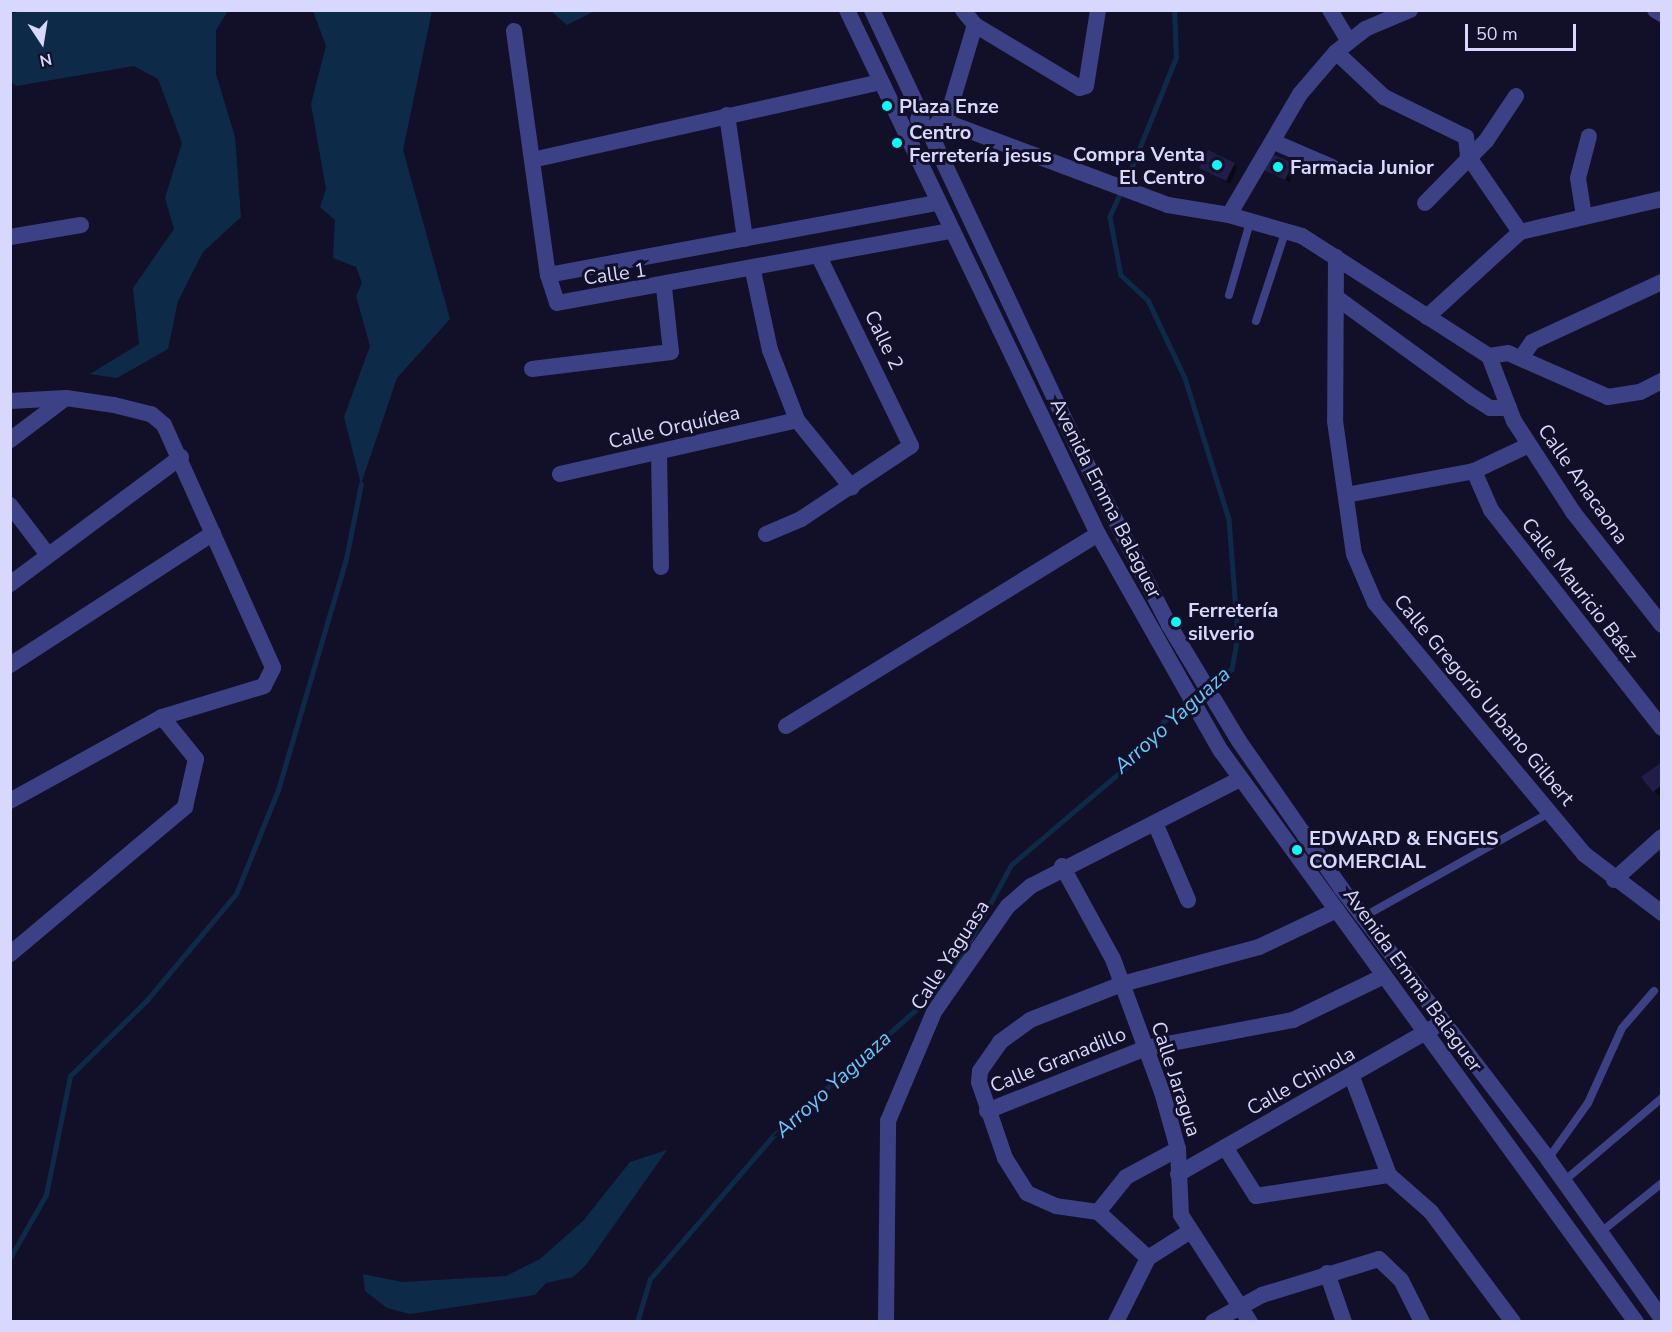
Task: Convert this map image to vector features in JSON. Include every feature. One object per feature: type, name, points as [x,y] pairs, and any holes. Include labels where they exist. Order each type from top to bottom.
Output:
[{"type":"street","name":"Avenida Emma Balaguer","points":[[847,10],[950,231],[1098,534],[1153,635],[1221,751],[1635,1322]]},
{"type":"street","name":"Avenida Emma Balaguer","points":[[872,10],[925,118],[1078,447],[1169,625],[1239,741],[1363,917],[1548,1159],[1662,1319]]},
{"type":"street","points":[[963,10],[975,25],[1080,88],[1086,86],[1098,10]]},
{"type":"street","points":[[1330,10],[1348,40]]},
{"type":"street","points":[[1229,215],[1274,142],[1300,94],[1336,52],[1348,40],[1410,10]]},
{"type":"street","points":[[1655,10],[1662,14]]},
{"type":"street","points":[[946,122],[975,25]]},
{"type":"street","name":"Calle 1","points":[[514,31],[548,275],[557,303],[664,288],[753,272],[950,231]]},
{"type":"street","points":[[1336,52],[1384,97],[1467,136],[1468,156],[1520,232]]},
{"type":"street","points":[[532,160],[881,82]]},
{"type":"street","points":[[1425,203],[1468,156],[1486,141],[1516,96]]},
{"type":"street","points":[[727,116],[745,239]]},
{"type":"street","points":[[899,120],[925,118],[946,122],[1089,180],[1168,206],[1251,219],[1286,230],[1336,257],[1489,356],[1496,351],[1521,358],[1608,397],[1640,392],[1662,381]]},
{"type":"street","points":[[1584,216],[1578,178],[1589,136]]},
{"type":"street","points":[[1274,142],[1332,167]]},
{"type":"street","points":[[1427,317],[1520,232],[1662,199]]},
{"type":"street","points":[[548,275],[938,203]]},
{"type":"street","points":[[10,237],[81,225]]},
{"type":"street","name":"Calle Gregorio Urbano Gilbert","points":[[1336,257],[1335,421],[1354,554],[1375,603],[1584,854],[1614,880],[1662,913]]},
{"type":"street","name":"Calle 2","points":[[820,259],[911,441],[909,451],[852,488]]},
{"type":"street","points":[[753,272],[770,350],[797,420],[852,488],[766,534]]},
{"type":"street","points":[[1521,358],[1532,342],[1662,282]]},
{"type":"street","points":[[532,369],[671,352],[664,288]]},
{"type":"street","points":[[1337,298],[1473,398],[1490,408],[1509,408]]},
{"type":"street","name":"Calle Anacaona","points":[[1489,356],[1509,408],[1529,445],[1573,513],[1660,622]]},
{"type":"street","points":[[10,401],[66,398],[151,414],[164,424],[181,457],[269,656],[272,678],[244,696],[162,717],[10,801]]},
{"type":"street","points":[[10,440],[66,398]]},
{"type":"street","name":"Calle Orquídea","points":[[560,474],[797,420]]},
{"type":"street","points":[[1346,495],[1474,471],[1529,445]]},
{"type":"street","points":[[1060,456],[1078,447]]},
{"type":"street","points":[[658,453],[661,567]]},
{"type":"street","points":[[10,584],[181,457]]},
{"type":"street","name":"Calle Mauricio Báez","points":[[1474,471],[1491,510],[1662,728]]},
{"type":"street","points":[[10,506],[48,555]]},
{"type":"street","points":[[10,665],[213,533]]},
{"type":"street","points":[[786,726],[1098,534]]},
{"type":"street","points":[[10,954],[185,807],[196,759],[162,717]]},
{"type":"street","name":"Calle Yaguasa","points":[[886,1322],[888,1121],[934,1012],[1008,906],[1062,866],[1155,823],[1240,779]]},
{"type":"street","points":[[1155,823],[1188,900]]},
{"type":"street","points":[[1614,880],[1662,837]]},
{"type":"street","name":"Calle Jaragua","points":[[1062,866],[1122,984],[1146,1048],[1178,1149],[1176,1195],[1189,1232],[1250,1322]]},
{"type":"street","points":[[1148,1258],[1098,1212],[1056,1206],[1026,1192],[987,1111],[980,1071],[1000,1042],[1030,1020],[1122,984],[1259,947],[1337,910]]},
{"type":"street","name":"Calle Granadillo","points":[[987,1111],[1146,1048],[1293,1020],[1384,976]]},
{"type":"street","name":"Calle Chinola","points":[[1178,1174],[1352,1077],[1425,1035],[1443,1022]]},
{"type":"street","points":[[1352,1077],[1389,1175],[1431,1212],[1513,1322]]},
{"type":"street","points":[[1225,1147],[1256,1196],[1389,1175]]},
{"type":"street","points":[[1098,1212],[1126,1177],[1178,1149]]},
{"type":"street","points":[[1116,1322],[1148,1258],[1189,1232]]},
{"type":"street","points":[[1213,1322],[1238,1305],[1327,1273],[1379,1259],[1401,1280],[1421,1321]]},
{"type":"street","points":[[1327,1273],[1344,1322]]},
{"type":"lane","points":[[1229,296],[1251,219]]},
{"type":"lane","points":[[1256,321],[1286,230]]},
{"type":"lane","points":[[1363,917],[1551,812]]},
{"type":"lane","points":[[1548,1159],[1588,1103],[1622,1028],[1654,991]]},
{"type":"lane","points":[[1564,1181],[1662,1098]]},
{"type":"lane","points":[[1601,1232],[1662,1183]]},
{"type":"water","points":[[21,11],[228,11],[216,30],[216,74],[235,137],[241,217],[203,252],[178,301],[168,349],[117,378],[90,374],[139,344],[133,288],[174,229],[165,198],[182,143],[158,79],[134,66],[16,86],[11,82],[11,14]]},
{"type":"water","points":[[313,11],[432,11],[403,150],[450,319],[397,378],[361,484],[344,417],[370,346],[356,296],[362,283],[356,267],[333,258],[335,220],[320,207],[326,189],[311,104],[326,46]]},
{"type":"water","points":[[551,11],[595,11],[567,25]]},
{"type":"water","points":[[667,1150],[586,1265],[573,1277],[546,1283],[535,1295],[410,1314],[387,1308],[365,1291],[363,1274],[402,1282],[506,1276],[540,1259],[583,1221],[630,1162]]},
{"type":"building","name":"Compra Venta El Centro","points":[[1208,150],[1235,163],[1226,181],[1199,168]]},
{"type":"building","name":"Farmacia Junior","points":[[1272,154],[1293,163],[1285,180],[1264,170]]},
{"type":"building","points":[[1662,762],[1662,785],[1653,792],[1641,777]]},
{"type":"waterway","name":"Arroyo Yaguaza","points":[[1125,184],[1176,57],[1174,10]]},
{"type":"waterway","name":"Arroyo Yaguaza","points":[[1121,192],[1110,217],[1121,275],[1148,300],[1185,378],[1229,519],[1238,636],[1232,669],[1195,698]]},
{"type":"waterway","points":[[10,1258],[46,1195],[70,1076],[147,1000],[236,894],[278,790],[346,559],[361,484]]},
{"type":"waterway","name":"Arroyo Yaguaza","points":[[954,970],[1011,865],[1139,756],[1163,722],[1188,703]]},
{"type":"waterway","name":"Arroyo Yaguaza","points":[[637,1322],[650,1279],[772,1137],[945,984]]},
{"type":"place","name":"Plaza Enze","points":[[887,106]]},
{"type":"place","name":"Centro Ferretería jesus","points":[[897,143]]},
{"type":"place","name":"Compra Venta El Centro","points":[[1217,165]]},
{"type":"place","name":"Farmacia Junior","points":[[1278,167]]},
{"type":"place","name":"Ferretería silverio","points":[[1176,622]]},
{"type":"place","name":"EDWARD & ENGElS COMERCIAL","points":[[1297,850]]}]
